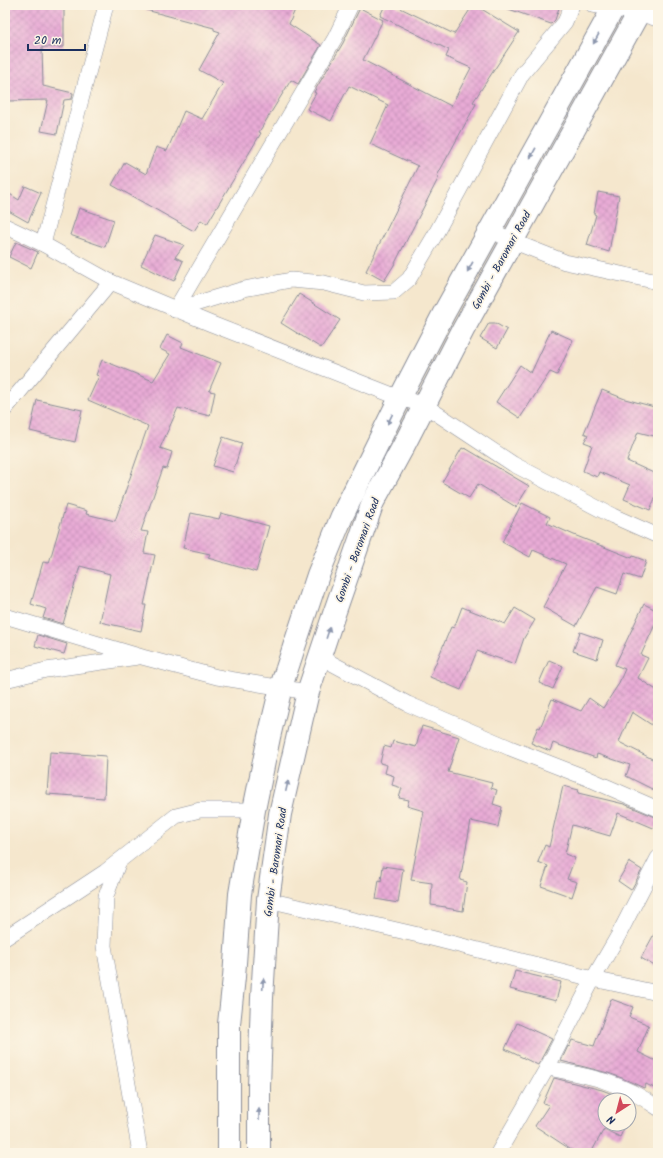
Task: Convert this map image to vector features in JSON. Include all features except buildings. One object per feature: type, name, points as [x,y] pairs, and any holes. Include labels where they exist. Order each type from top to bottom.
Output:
[{"type":"main road","name":"Gombi - Baromari Road","points":[[229,1153],[229,1024],[240,894],[254,810],[281,687],[318,575],[342,516],[444,313],[491,230],[607,6]]},
{"type":"main road","name":"Gombi - Baromari Road","points":[[259,1153],[259,1087],[262,998],[268,900],[280,814],[308,692],[373,502],[463,330],[512,241],[647,12]]},
{"type":"street","points":[[43,244],[106,5]]},
{"type":"street","points":[[175,310],[335,38],[351,5]]},
{"type":"street","points":[[175,310],[244,289],[291,280],[324,283],[364,293],[394,292],[409,279],[435,235],[522,74],[565,22],[572,5]]},
{"type":"street","points":[[607,6],[647,12]]},
{"type":"street","points":[[5,226],[43,244],[111,282],[175,310],[400,398],[424,405],[513,464],[613,516],[658,536]]},
{"type":"street","points":[[491,230],[512,241],[565,262],[658,282]]},
{"type":"street","points":[[5,409],[111,282]]},
{"type":"street","points":[[5,616],[217,677],[308,692]]},
{"type":"street","points":[[5,680],[46,670],[142,656]]},
{"type":"street","points":[[320,657],[408,704],[510,748],[588,778],[658,809]]},
{"type":"street","points":[[5,938],[119,861],[176,816],[200,810],[254,810]]},
{"type":"street","points":[[498,1153],[547,1068],[658,858]]},
{"type":"street","points":[[119,861],[106,896],[104,946],[140,1153]]},
{"type":"street","points":[[268,900],[427,937],[593,980],[658,993]]},
{"type":"street","points":[[547,1068],[597,1078],[641,1096],[658,1108]]}]
